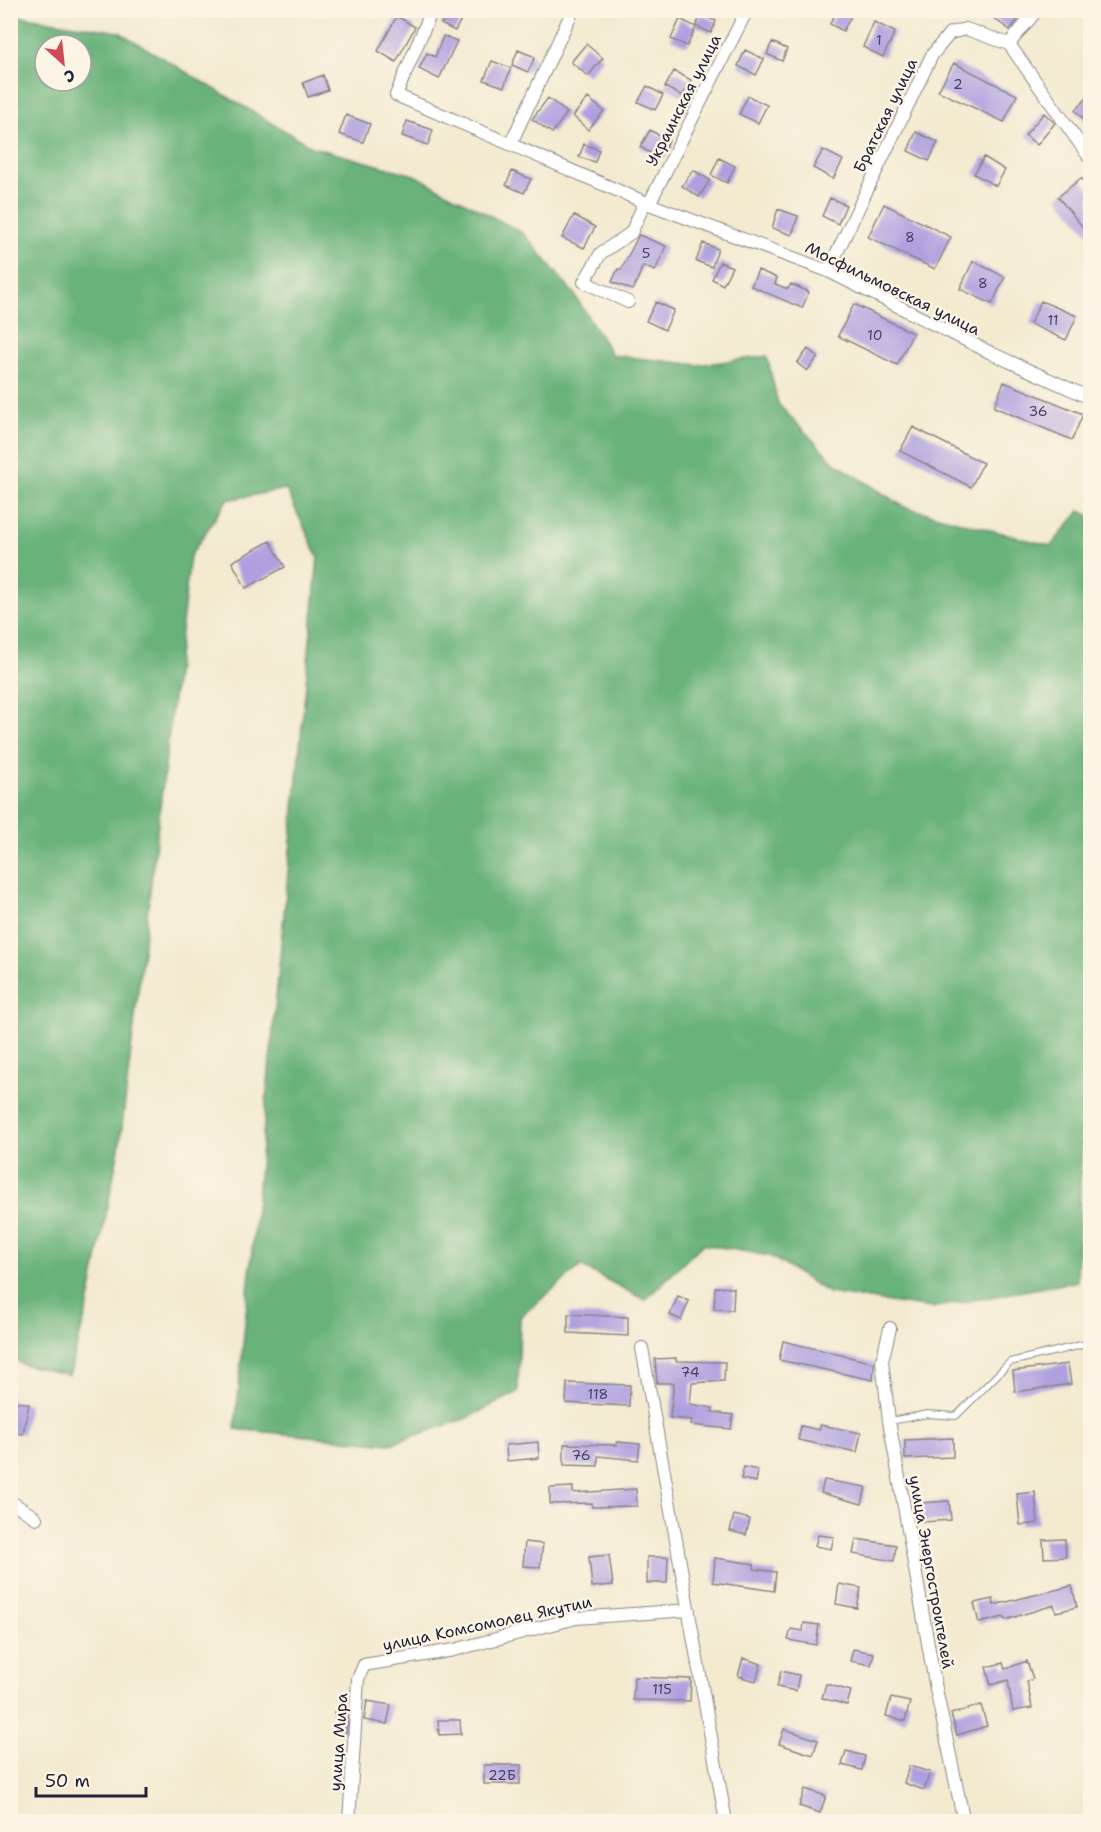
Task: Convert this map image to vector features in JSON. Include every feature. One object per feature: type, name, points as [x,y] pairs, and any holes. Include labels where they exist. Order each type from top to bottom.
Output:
[{"type":"street","name":"Мосфильмовская улица","points":[[432,10],[396,95],[647,203],[828,271],[993,354],[1090,398]]},
{"type":"street","points":[[511,143],[573,10]]},
{"type":"street","name":"Украинская улица","points":[[647,203],[747,10]]},
{"type":"street","points":[[1037,10],[1009,44],[1090,158]]},
{"type":"street","name":"Братская улица","points":[[828,271],[932,55],[950,33],[966,29],[1009,44]]},
{"type":"street","points":[[628,302],[584,282],[601,253],[631,233],[647,203]]},
{"type":"street","name":"улица Энергостроителей","points":[[890,1328],[882,1361],[889,1421],[936,1689],[964,1821]]},
{"type":"street","points":[[1090,1343],[1090,1348]]},
{"type":"street","points":[[642,1348],[726,1821]]},
{"type":"street","points":[[10,1501],[36,1518]]},
{"type":"street","name":"улица Комсомолец Якутии","points":[[364,1665],[454,1650],[576,1618],[689,1610]]},
{"type":"street","name":"улица Мира","points":[[349,1821],[358,1679],[364,1665]]},
{"type":"lane","points":[[889,1421],[928,1414],[956,1416],[1010,1362],[1090,1343]]},
{"type":"green space","points":[[18,16],[119,32],[312,147],[414,175],[523,233],[574,294],[612,355],[698,365],[767,356],[778,404],[834,462],[904,507],[1051,546],[1080,511],[1090,516],[1090,1121],[1082,1132],[1077,1281],[931,1308],[829,1293],[770,1256],[703,1244],[645,1300],[581,1266],[520,1317],[518,1392],[465,1419],[390,1444],[235,1429],[318,557],[286,489],[227,500],[190,556],[120,1143],[88,1306],[69,1375],[22,1364],[11,1357],[10,23]]},
{"type":"building","points":[[448,10],[466,10],[455,31],[441,24]]},
{"type":"building","points":[[837,10],[854,10],[843,31],[830,24]]},
{"type":"building","points":[[982,10],[1025,10],[1010,30]]},
{"type":"building","points":[[701,15],[716,21],[711,33],[696,26]]},
{"type":"building","points":[[397,16],[415,27],[396,62],[378,51]]},
{"type":"building","points":[[680,19],[696,27],[687,46],[671,39]]},
{"type":"building","points":[[874,22],[895,32],[883,57],[863,47]]},
{"type":"building","points":[[443,36],[457,41],[439,79],[419,69],[427,53],[435,57]]},
{"type":"building","points":[[772,42],[787,49],[782,61],[767,54]]},
{"type":"building","points":[[586,44],[603,58],[588,76],[571,62]]},
{"type":"building","points":[[518,50],[535,57],[528,72],[512,65]]},
{"type":"building","points":[[745,50],[764,59],[756,75],[738,66]]},
{"type":"building","points":[[492,61],[511,68],[504,87],[484,80]]},
{"type":"building","points":[[954,63],[1017,95],[1004,122],[938,91]]},
{"type":"building","points":[[674,71],[691,80],[682,96],[665,87]]},
{"type":"building","points":[[323,75],[328,90],[308,97],[303,83]]},
{"type":"building","points":[[647,86],[663,95],[655,110],[638,102]]},
{"type":"building","points":[[1090,95],[1090,126],[1075,110]]},
{"type":"building","points":[[748,96],[767,105],[758,123],[739,114]]},
{"type":"building","points":[[548,98],[567,113],[552,133],[532,119]]},
{"type":"building","points":[[588,98],[604,111],[588,130],[573,116]]},
{"type":"building","points":[[1044,113],[1055,123],[1037,145],[1025,135]]},
{"type":"building","points":[[346,115],[370,124],[363,142],[339,134]]},
{"type":"building","points":[[407,121],[433,130],[428,145],[402,136]]},
{"type":"building","points":[[650,130],[669,141],[659,158],[640,147]]},
{"type":"building","points":[[916,132],[938,142],[929,161],[908,151]]},
{"type":"building","points":[[584,144],[599,150],[595,162],[579,157]]},
{"type":"building","points":[[823,150],[843,160],[833,179],[813,168]]},
{"type":"building","points":[[984,157],[1005,170],[996,186],[974,174]]},
{"type":"building","points":[[719,158],[735,166],[727,183],[711,175]]},
{"type":"building","points":[[693,170],[710,180],[699,197],[682,186]]},
{"type":"building","points":[[512,171],[531,179],[524,193],[506,185]]},
{"type":"building","points":[[1081,178],[1090,190],[1090,236],[1058,197]]},
{"type":"building","points":[[830,198],[846,205],[838,224],[822,216]]},
{"type":"building","points":[[884,204],[951,237],[935,269],[868,237]]},
{"type":"building","points":[[778,209],[798,216],[792,235],[772,228]]},
{"type":"building","points":[[574,215],[595,227],[584,248],[562,238]]},
{"type":"building","points":[[639,235],[666,246],[655,271],[643,266],[633,290],[612,282],[618,269],[621,270]]},
{"type":"building","points":[[703,243],[718,249],[712,267],[696,261]]},
{"type":"building","points":[[973,261],[1005,277],[992,304],[960,289]]},
{"type":"building","points":[[720,262],[732,267],[723,285],[712,279]]},
{"type":"building","points":[[758,270],[777,278],[775,284],[788,289],[791,284],[809,292],[802,308],[751,286]]},
{"type":"building","points":[[1041,301],[1077,316],[1066,340],[1030,324]]},
{"type":"building","points":[[656,302],[674,310],[665,330],[646,321]]},
{"type":"building","points":[[854,304],[913,333],[897,365],[838,336]]},
{"type":"building","points":[[808,349],[818,357],[807,371],[797,363]]},
{"type":"building","points":[[1004,382],[1083,414],[1072,440],[994,407]]},
{"type":"building","points":[[913,427],[983,463],[971,487],[900,451]]},
{"type":"building","points":[[270,541],[285,567],[246,588],[232,562]]},
{"type":"building","points":[[715,1287],[734,1288],[733,1310],[714,1309]]},
{"type":"building","points":[[678,1296],[689,1301],[681,1320],[670,1315]]},
{"type":"building","points":[[568,1314],[628,1317],[628,1336],[568,1333]]},
{"type":"building","points":[[783,1341],[874,1363],[873,1380],[779,1360]]},
{"type":"building","points":[[676,1358],[676,1361],[725,1362],[724,1381],[692,1383],[690,1404],[713,1408],[712,1412],[733,1415],[731,1429],[691,1425],[692,1420],[670,1418],[674,1383],[657,1383],[655,1359]]},
{"type":"building","points":[[1068,1364],[1071,1384],[1015,1392],[1013,1371]]},
{"type":"building","points":[[567,1383],[630,1385],[629,1406],[566,1403]]},
{"type":"building","points":[[10,1400],[29,1404],[23,1434],[10,1432]]},
{"type":"building","points":[[821,1425],[861,1433],[857,1452],[798,1440],[801,1426],[819,1430]]},
{"type":"building","points":[[953,1438],[953,1457],[905,1459],[905,1440]]},
{"type":"building","points":[[538,1442],[539,1458],[507,1461],[506,1445]]},
{"type":"building","points":[[617,1442],[640,1444],[638,1460],[598,1456],[598,1466],[564,1465],[564,1444],[617,1445]]},
{"type":"building","points":[[744,1467],[758,1470],[756,1482],[741,1479]]},
{"type":"building","points":[[824,1480],[866,1487],[862,1504],[821,1493]]},
{"type":"building","points":[[573,1487],[573,1493],[636,1489],[637,1506],[592,1507],[592,1503],[550,1504],[550,1488]]},
{"type":"building","points":[[1035,1492],[1038,1523],[1020,1525],[1017,1494]]},
{"type":"building","points":[[949,1501],[951,1520],[923,1522],[921,1503]]},
{"type":"building","points":[[734,1515],[750,1519],[746,1535],[730,1531]]},
{"type":"building","points":[[818,1535],[834,1537],[831,1549],[815,1546]]},
{"type":"building","points":[[856,1539],[896,1545],[894,1561],[853,1554]]},
{"type":"building","points":[[1065,1539],[1066,1557],[1044,1558],[1043,1540]]},
{"type":"building","points":[[525,1542],[543,1544],[540,1567],[523,1566]]},
{"type":"building","points":[[609,1555],[613,1585],[592,1587],[589,1557]]},
{"type":"building","points":[[647,1557],[668,1557],[667,1583],[647,1583]]},
{"type":"building","points":[[715,1558],[754,1564],[754,1569],[776,1572],[774,1591],[713,1582]]},
{"type":"building","points":[[839,1584],[861,1588],[857,1608],[836,1604]]},
{"type":"building","points":[[1072,1586],[1077,1607],[1056,1612],[1054,1605],[1005,1620],[1004,1617],[979,1623],[974,1603],[993,1599],[994,1605]]},
{"type":"building","points":[[804,1623],[819,1625],[816,1645],[788,1640],[791,1629],[803,1631]]},
{"type":"building","points":[[853,1649],[874,1653],[871,1665],[850,1661]]},
{"type":"building","points":[[743,1658],[761,1664],[756,1681],[738,1676]]},
{"type":"building","points":[[1027,1661],[1033,1679],[1027,1681],[1032,1708],[1013,1711],[1008,1680],[991,1685],[986,1667],[1003,1663],[1005,1669]]},
{"type":"building","points":[[781,1671],[799,1675],[796,1691],[777,1687]]},
{"type":"building","points":[[634,1677],[691,1679],[690,1701],[633,1700]]},
{"type":"building","points":[[826,1684],[851,1691],[847,1705],[822,1698]]},
{"type":"building","points":[[891,1698],[910,1702],[905,1721],[886,1716]]},
{"type":"building","points":[[367,1701],[391,1705],[387,1724],[364,1720]]},
{"type":"building","points":[[981,1705],[987,1726],[957,1735],[951,1714]]},
{"type":"building","points":[[348,1711],[346,1732],[338,1733],[334,1712]]},
{"type":"building","points":[[438,1720],[460,1720],[461,1734],[439,1735]]},
{"type":"building","points":[[784,1729],[818,1740],[813,1755],[779,1744]]},
{"type":"building","points":[[846,1751],[865,1756],[862,1770],[842,1765]]},
{"type":"building","points":[[484,1765],[521,1765],[520,1784],[484,1784]]},
{"type":"building","points":[[909,1766],[930,1772],[924,1790],[904,1783]]},
{"type":"building","points":[[805,1789],[826,1796],[820,1813],[799,1806]]}]
